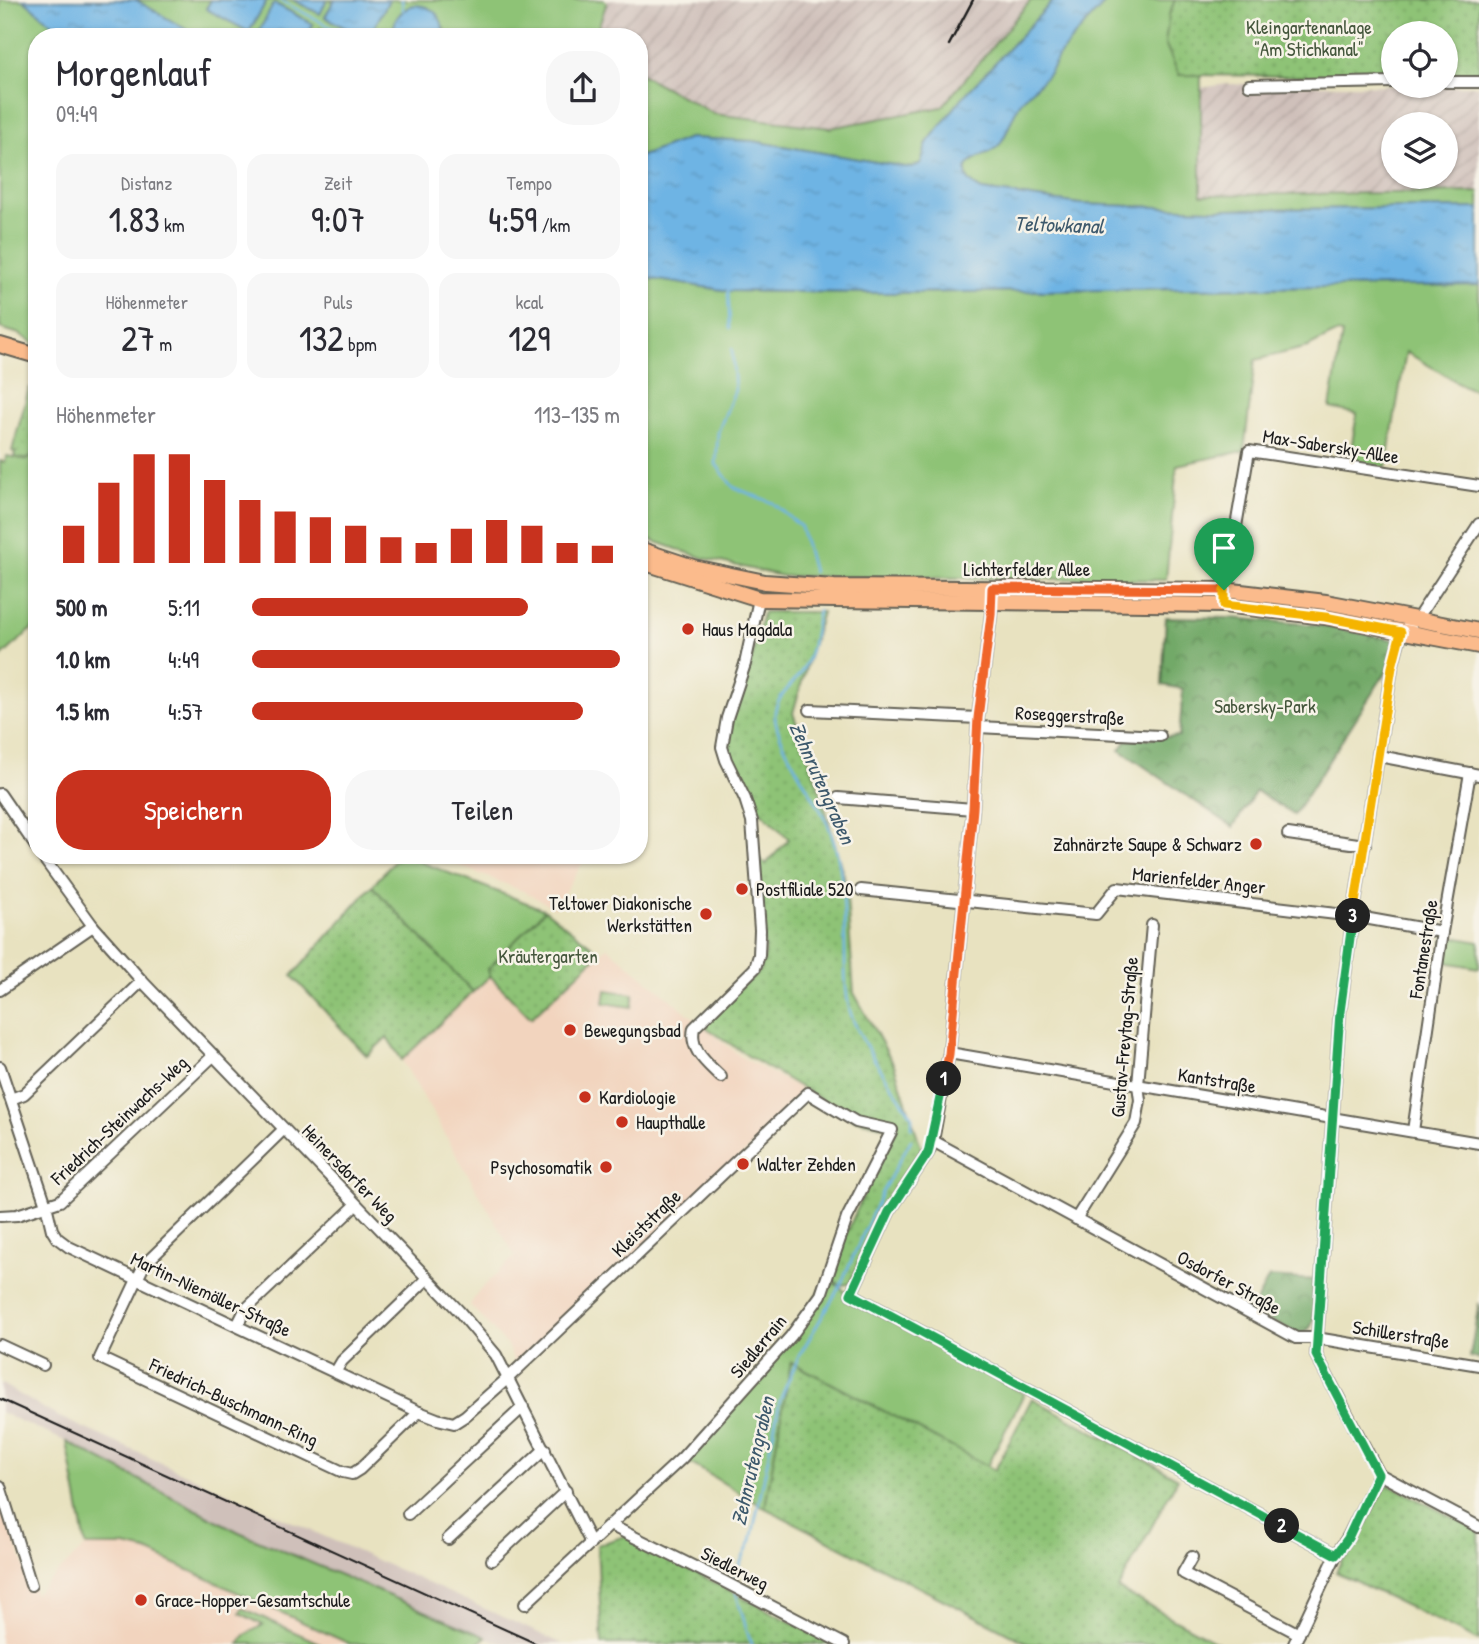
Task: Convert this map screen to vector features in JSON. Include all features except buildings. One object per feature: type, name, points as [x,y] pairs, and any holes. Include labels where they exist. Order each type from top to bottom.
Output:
[{"type":"main road","points":[[0,345],[28,353]]},
{"type":"main road","name":"Lichterfelder Allee","points":[[648,551],[692,567],[765,582],[992,596],[1224,605],[1325,617],[1479,646]]},
{"type":"main road","name":"Lichterfelder Allee","points":[[648,564],[759,599],[1224,590],[1326,602],[1479,631]]},
{"type":"street","points":[[1248,85],[1381,82]]},
{"type":"street","points":[[1458,82],[1479,82]]},
{"type":"street","name":"Max-Sabersky-Allee","points":[[1224,605],[1224,590],[1250,451],[1479,486]]},
{"type":"street","points":[[1479,524],[1417,620],[1401,632],[1392,667],[1340,1012],[1316,1338],[1316,1355],[1378,1474],[1479,1527]]},
{"type":"street","points":[[992,596],[978,722],[973,809],[949,1054],[933,1141],[889,1212],[851,1294],[1336,1555]]},
{"type":"street","points":[[721,1077],[695,1049],[692,1038],[694,1028],[755,968],[759,955],[761,930],[752,821],[746,799],[722,747],[727,718],[745,664],[759,599]]},
{"type":"street","name":"Roseggerstraße","points":[[810,710],[1160,736]]},
{"type":"street","points":[[1379,756],[1474,774]]},
{"type":"street","name":"Fontanestraße","points":[[1413,1131],[1443,932],[1474,774]]},
{"type":"street","points":[[0,794],[28,835]]},
{"type":"street","points":[[838,798],[973,809]]},
{"type":"street","points":[[1288,834],[1365,845]]},
{"type":"street","name":"Heinersdorfer Weg","points":[[48,864],[93,926],[142,981],[459,1311],[496,1355],[591,1543]]},
{"type":"street","name":"Marienfelder Anger","points":[[862,890],[1096,914],[1117,888],[1353,916],[1443,932]]},
{"type":"street","name":"Gustav-Freytag-Straße","points":[[1076,1219],[1136,1123],[1140,1100],[1138,1086],[1152,925]]},
{"type":"street","points":[[0,990],[93,926]]},
{"type":"street","points":[[10,1099],[24,1094],[142,981]]},
{"type":"street","name":"Kantstraße","points":[[949,1054],[1479,1143]]},
{"type":"street","name":"Friedrich-Steinwachs-Weg","points":[[0,1216],[18,1215],[60,1201],[213,1056]]},
{"type":"street","name":"Martin-Niemöller-Straße","points":[[0,1067],[47,1205],[49,1220],[57,1238],[69,1247],[437,1419],[454,1423],[508,1378]]},
{"type":"street","name":"Kleiststraße","points":[[508,1378],[808,1093],[856,1122],[892,1130]]},
{"type":"street","points":[[138,1278],[144,1265],[284,1129]]},
{"type":"street","name":"Siedlerrain","points":[[591,1543],[682,1458],[767,1365],[813,1305],[827,1281],[847,1218],[892,1130]]},
{"type":"street","name":"Osdorfer Straße","points":[[933,1141],[1296,1338],[1316,1338]]},
{"type":"street","points":[[237,1326],[245,1310],[356,1205]]},
{"type":"street","name":"Friedrich-Buschmann-Ring","points":[[138,1278],[100,1358],[352,1474],[419,1412]]},
{"type":"street","points":[[336,1371],[342,1361],[427,1279]]},
{"type":"street","name":"Schillerstraße","points":[[1316,1338],[1479,1365]]},
{"type":"street","points":[[0,1345],[43,1365]]},
{"type":"street","points":[[408,1514],[523,1407]]},
{"type":"street","points":[[448,1539],[545,1449]]},
{"type":"street","points":[[1192,1557],[1183,1573],[1296,1639],[1378,1474]]},
{"type":"street","points":[[0,1486],[31,1585]]},
{"type":"street","points":[[492,1560],[565,1491]]},
{"type":"street","name":"Siedlerweg","points":[[610,1525],[844,1644]]},
{"type":"street","points":[[525,1604],[591,1543]]},
{"type":"shaded area","points":[[608,0],[1031,0],[942,107],[830,128],[714,114],[648,78],[648,28],[598,28]]},
{"type":"shaded area","points":[[1227,84],[1381,85],[1381,98],[1458,98],[1458,86],[1479,86],[1479,193],[1201,195],[1200,88]]},
{"type":"shaded area","points":[[454,864],[582,864],[555,908],[523,891]]},
{"type":"shaded area","points":[[607,947],[741,1057],[808,1093],[517,1369],[507,1345],[470,1305],[478,1292],[515,1256],[402,1060],[490,976],[531,1018]]},
{"type":"shaded area","points":[[0,1383],[55,1415],[563,1644],[502,1644],[239,1532],[67,1442],[0,1412]]},
{"type":"shaded area","name":"Grace-Hopper-Gesamtschule","points":[[0,1501],[35,1594],[86,1546],[125,1546],[147,1551],[350,1644],[0,1644]]},
{"type":"green space","points":[[0,0],[23,0],[58,28],[28,28],[28,340],[0,328]]},
{"type":"green space","points":[[136,0],[211,0],[206,8],[242,28],[184,28]]},
{"type":"green space","points":[[267,0],[293,0],[320,14],[327,0],[334,0],[325,17],[345,28],[312,28],[313,25],[251,28]]},
{"type":"green space","points":[[389,0],[607,2],[598,28],[374,28]]},
{"type":"green space","points":[[1031,0],[1054,0],[964,96],[927,143],[922,163],[911,168],[753,141],[689,138],[648,154],[648,78],[714,114],[830,128],[942,107]]},
{"type":"green space","points":[[1108,0],[1175,0],[1169,15],[1179,75],[1201,75],[1201,195],[1479,192],[1479,208],[1210,209],[1080,204],[976,187],[967,177],[968,165],[999,145],[1021,102],[1049,73],[1070,42]]},
{"type":"green space","name":"Kleingartenanlage \"Am Stichkanal\"","points":[[1175,0],[1479,0],[1479,78],[1458,77],[1458,21],[1381,21],[1381,77],[1179,75],[1165,43],[1169,15]]},
{"type":"green space","points":[[648,278],[729,291],[883,293],[1479,285],[1479,392],[1406,352],[1386,467],[1349,461],[1357,414],[1330,408],[1342,334],[1336,333],[1308,347],[1255,360],[1244,451],[1177,465],[1166,580],[782,576],[703,558],[648,539]]},
{"type":"green space","points":[[28,392],[28,459],[14,457],[15,452],[12,451]]},
{"type":"green space","points":[[7,456],[27,460],[28,632],[0,658],[0,461],[5,462]]},
{"type":"green space","points":[[763,612],[822,612],[793,713],[822,797],[846,885],[854,993],[894,1065],[922,1150],[910,1175],[886,1207],[849,1284],[841,1285],[834,1281],[839,1252],[858,1206],[897,1129],[854,1119],[748,1056],[707,1028],[706,1020],[751,979],[762,965],[765,946],[756,856],[766,864],[789,839],[753,804],[735,773],[728,750],[732,714],[750,666]]},
{"type":"green space","name":"Sabersky-Park","points":[[1166,617],[1231,618],[1317,625],[1395,640],[1391,664],[1294,815],[1256,791],[1233,827],[1120,750],[1127,740],[1179,736],[1183,689],[1162,685]]},
{"type":"green space","points":[[392,864],[426,864],[545,910],[488,969],[490,976],[473,992],[372,886]]},
{"type":"green space","points":[[372,886],[473,992],[402,1060],[387,1037],[367,1056],[292,976]]},
{"type":"green space","name":"Kräutergarten","points":[[545,910],[593,947],[597,956],[531,1018],[490,976],[488,969]]},
{"type":"green space","points":[[1445,937],[1479,942],[1479,968],[1440,961]]},
{"type":"green space","points":[[606,990],[634,994],[632,1007],[604,1003]]},
{"type":"green space","points":[[1269,1277],[1316,1280],[1314,1319],[1306,1332],[1300,1335],[1251,1311]]},
{"type":"green space","points":[[827,1281],[840,1286],[849,1297],[1024,1394],[987,1466],[791,1362],[765,1508],[685,1460],[767,1365]]},
{"type":"green space","points":[[1479,1303],[1479,1359],[1470,1357]]},
{"type":"green space","points":[[791,1362],[995,1470],[1032,1398],[1178,1478],[1118,1589],[1220,1644],[1029,1644],[765,1508]]},
{"type":"green space","points":[[67,1442],[239,1532],[486,1637],[477,1644],[350,1644],[147,1551],[125,1546],[86,1546]]},
{"type":"green space","points":[[1383,1484],[1390,1485],[1479,1531],[1479,1641],[1336,1572],[1377,1488]]},
{"type":"green space","points":[[625,1536],[833,1644],[602,1644],[597,1545]]},
{"type":"green space","points":[[242,1608],[321,1644],[239,1644],[245,1635],[263,1625],[240,1613]]},
{"type":"water","points":[[23,0],[136,0],[184,28],[58,28]]},
{"type":"water","points":[[211,0],[267,0],[251,28],[242,28],[206,9]]},
{"type":"water","points":[[293,0],[327,0],[320,14]]},
{"type":"water","points":[[334,0],[389,0],[374,28],[345,28],[325,17]]},
{"type":"water","name":"Teltowkanal","points":[[1054,0],[1108,0],[1070,42],[1049,73],[1021,102],[999,145],[968,165],[967,177],[976,187],[1080,204],[1210,209],[1479,208],[1479,285],[883,293],[729,291],[648,278],[648,154],[689,138],[753,141],[911,168],[921,163],[927,143],[964,96]]},
{"type":"water","points":[[274,3],[313,24],[311,28],[261,28]]},
{"type":"water","points":[[413,5],[426,7],[436,13],[443,28],[394,28],[403,11]]},
{"type":"waterway","points":[[280,0],[332,28]]},
{"type":"waterway","points":[[402,0],[403,10]]},
{"type":"waterway","name":"Zehnrutengraben","points":[[728,290],[730,328]]},
{"type":"waterway","name":"Zehnrutengraben","points":[[732,349],[735,390],[718,432],[716,464],[733,487],[773,503],[801,527],[813,572]]},
{"type":"waterway","name":"Zehnrutengraben","points":[[818,611],[808,658],[776,706],[776,723],[788,753],[823,815],[834,842],[843,889],[846,982],[850,1011],[869,1050],[912,1116],[912,1128]]},
{"type":"waterway","name":"Zehnrutengraben","points":[[732,1580],[751,1541],[780,1400],[799,1356],[840,1286],[882,1192],[911,1140]]},
{"type":"waterway","name":"Zehnrutengraben","points":[[736,1593],[751,1644]]},
{"type":"tram line","points":[[0,1399],[537,1644]]},
{"type":"railway","points":[[949,45],[973,0]]},
{"type":"place","name":"Haus Magdala","points":[[688,629]]},
{"type":"place","name":"Zahnärzte Saupe & Schwarz","points":[[1256,844]]},
{"type":"place","name":"Postfiliale 520","points":[[742,889]]},
{"type":"place","name":"Teltower Diakonische Werkstätten","points":[[706,914]]},
{"type":"place","name":"Bewegungsbad","points":[[570,1030]]},
{"type":"place","name":"Kardiologie","points":[[585,1097]]},
{"type":"place","name":"Haupthalle","points":[[622,1122]]},
{"type":"place","name":"Walter Zehden","points":[[743,1164]]},
{"type":"place","name":"Psychosomatik","points":[[606,1167]]},
{"type":"place","name":"Grace-Hopper-Gesamtschule","points":[[141,1600]]},
{"type":"route","points":[[992,588],[1224,590],[1224,605],[1273,609],[1401,632],[1392,667],[1340,1012],[1316,1338],[1316,1355],[1378,1474],[1348,1538],[1336,1555],[851,1294],[889,1212],[933,1141],[949,1054],[992,588]]}]
